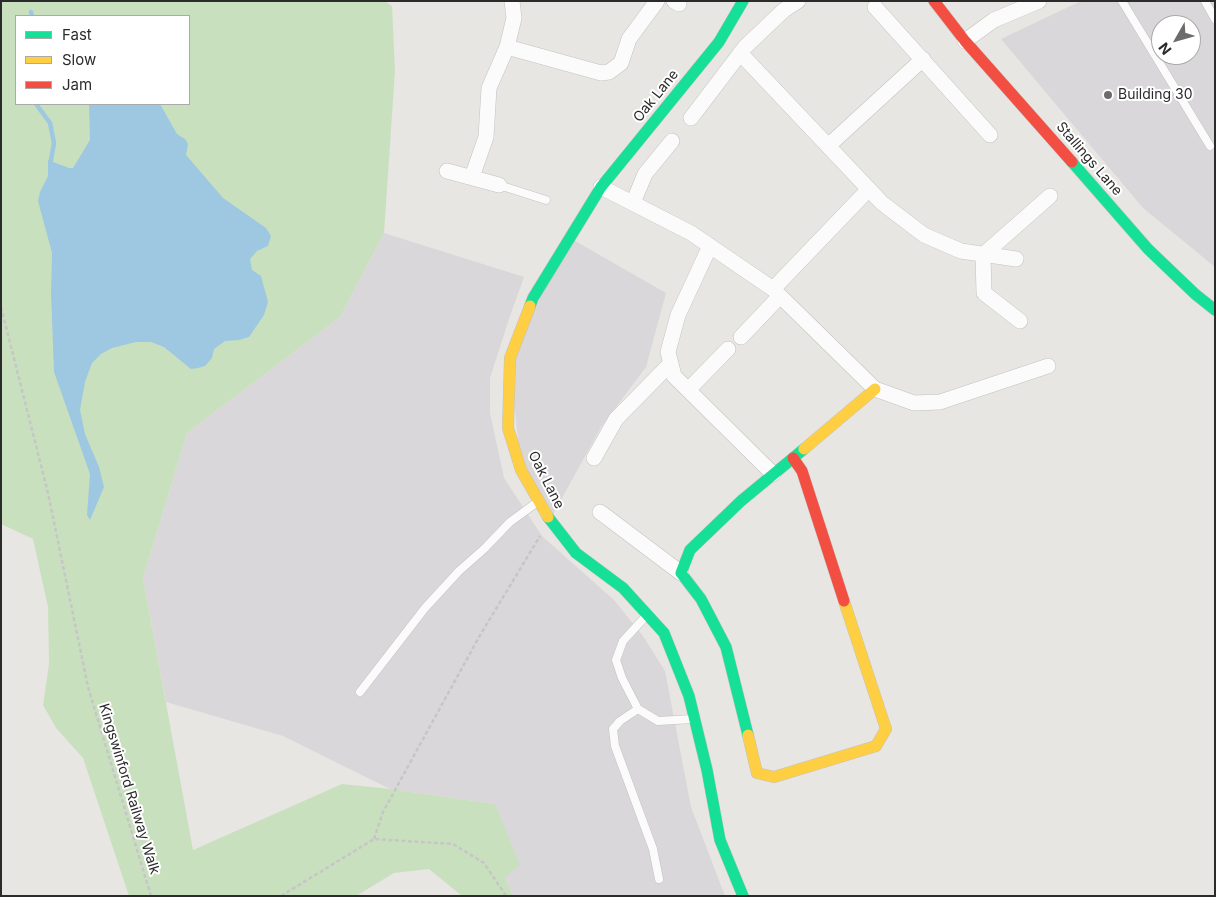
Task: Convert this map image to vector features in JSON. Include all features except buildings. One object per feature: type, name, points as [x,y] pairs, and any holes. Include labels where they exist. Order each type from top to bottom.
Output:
[{"type":"street","points":[[472,176],[486,137],[489,88],[507,47],[514,18],[512,1]]},
{"type":"street","points":[[507,47],[601,73],[610,72],[622,63],[629,39],[657,1]]},
{"type":"street","name":"Oak Lane","points":[[743,1],[719,42],[601,187],[533,298],[510,358],[508,428],[521,470],[550,520],[576,553],[623,588],[664,633],[689,696],[720,840],[743,896]]},
{"type":"street","points":[[691,118],[745,47],[784,10],[798,1]]},
{"type":"street","points":[[928,1],[947,20]]},
{"type":"street","points":[[934,1],[947,20]]},
{"type":"street","points":[[965,41],[994,20],[1039,1]]},
{"type":"street","points":[[875,7],[990,134]]},
{"type":"street","name":"Stallings Lane","points":[[947,20],[1148,249],[1194,294],[1215,310]]},
{"type":"street","points":[[740,53],[882,203],[924,235],[961,251],[1016,259]]},
{"type":"street","points":[[828,146],[923,59]]},
{"type":"street","points":[[633,203],[645,174],[672,141]]},
{"type":"street","points":[[447,171],[472,176],[499,185]]},
{"type":"street","points":[[601,187],[691,233],[776,293],[875,389],[914,403],[940,402],[1048,366]]},
{"type":"street","points":[[741,337],[776,293],[868,189]]},
{"type":"street","points":[[1020,321],[984,292],[984,254],[1050,196]]},
{"type":"street","points":[[710,246],[678,315],[668,352],[674,376],[773,474]]},
{"type":"street","points":[[688,390],[728,349]]},
{"type":"street","points":[[594,458],[616,419],[671,363]]},
{"type":"street","points":[[681,573],[690,550],[741,501],[875,389]]},
{"type":"street","points":[[600,512],[681,573],[701,599],[726,646],[757,773],[774,778],[876,746],[886,728],[802,471],[793,458]]},
{"type":"lane","points":[[1122,1],[1210,146]]},
{"type":"lane","points":[[1205,1],[1215,19]]},
{"type":"lane","points":[[499,185],[546,200]]},
{"type":"lane","points":[[360,692],[425,608],[459,571],[510,522],[538,502]]},
{"type":"lane","points":[[647,615],[623,641],[616,660],[622,678],[638,709],[658,721],[694,719]]},
{"type":"lane","points":[[638,709],[612,729],[615,746],[653,849],[659,879]]},
{"type":"path","name":"Kingswinford Railway Walk","points":[[1,307],[48,493],[88,687],[152,896]]},
{"type":"path","points":[[374,839],[383,812],[474,646],[550,520]]},
{"type":"path","points":[[281,896],[374,839],[453,844],[484,863],[506,896]]},
{"type":"shaded area","points":[[1081,1],[1215,1],[1215,267],[1143,208],[1001,39]]},
{"type":"shaded area","points":[[384,233],[524,277],[490,378],[490,413],[504,478],[542,536],[614,600],[643,636],[665,671],[691,807],[725,896],[513,896],[505,877],[495,804],[390,789],[283,736],[166,702],[143,578],[187,433],[340,317]]},
{"type":"shaded area","points":[[570,238],[666,293],[646,367],[601,427],[550,520],[521,470],[510,358]]},
{"type":"green space","points":[[1,1],[385,1],[392,6],[395,71],[384,233],[340,317],[187,433],[143,578],[193,850],[342,784],[495,804],[520,865],[505,877],[513,896],[462,896],[429,869],[394,873],[356,896],[129,896],[83,758],[56,728],[43,705],[49,664],[48,607],[33,539],[1,524]]},
{"type":"water","points":[[89,105],[161,105],[177,134],[185,139],[188,144],[186,155],[223,198],[266,228],[271,236],[268,246],[257,251],[250,259],[252,270],[261,276],[268,302],[264,315],[249,337],[225,341],[214,349],[212,358],[205,366],[198,368],[191,369],[164,347],[151,342],[136,342],[112,348],[101,354],[92,363],[85,382],[80,410],[85,434],[99,467],[104,487],[90,520],[87,515],[90,474],[54,372],[51,293],[52,253],[38,201],[48,176],[48,160],[73,168],[90,140]]},
{"type":"waterway","points":[[37,105],[50,123],[54,143],[51,160]]},
{"type":"traffic: fast","points":[[530,306],[533,298],[601,187],[719,42],[743,1]]},
{"type":"traffic: fast","points":[[1072,162],[1148,249],[1195,294],[1215,310]]},
{"type":"traffic: fast","points":[[748,735],[726,647],[701,599],[681,573],[690,550],[741,501],[804,449]]},
{"type":"traffic: fast","points":[[548,517],[576,553],[623,588],[664,633],[689,696],[707,770],[720,840],[743,896]]},
{"type":"traffic: slow","points":[[530,306],[510,358],[508,428],[521,470],[548,517]]},
{"type":"traffic: slow","points":[[804,449],[875,389]]},
{"type":"traffic: slow","points":[[748,735],[757,773],[774,777],[876,746],[886,729],[844,601]]},
{"type":"traffic: jam","points":[[934,1],[965,41],[1072,162]]},
{"type":"traffic: jam","points":[[793,458],[802,471],[844,601]]},
{"type":"place","name":"Building 30","points":[[1108,95]]}]
